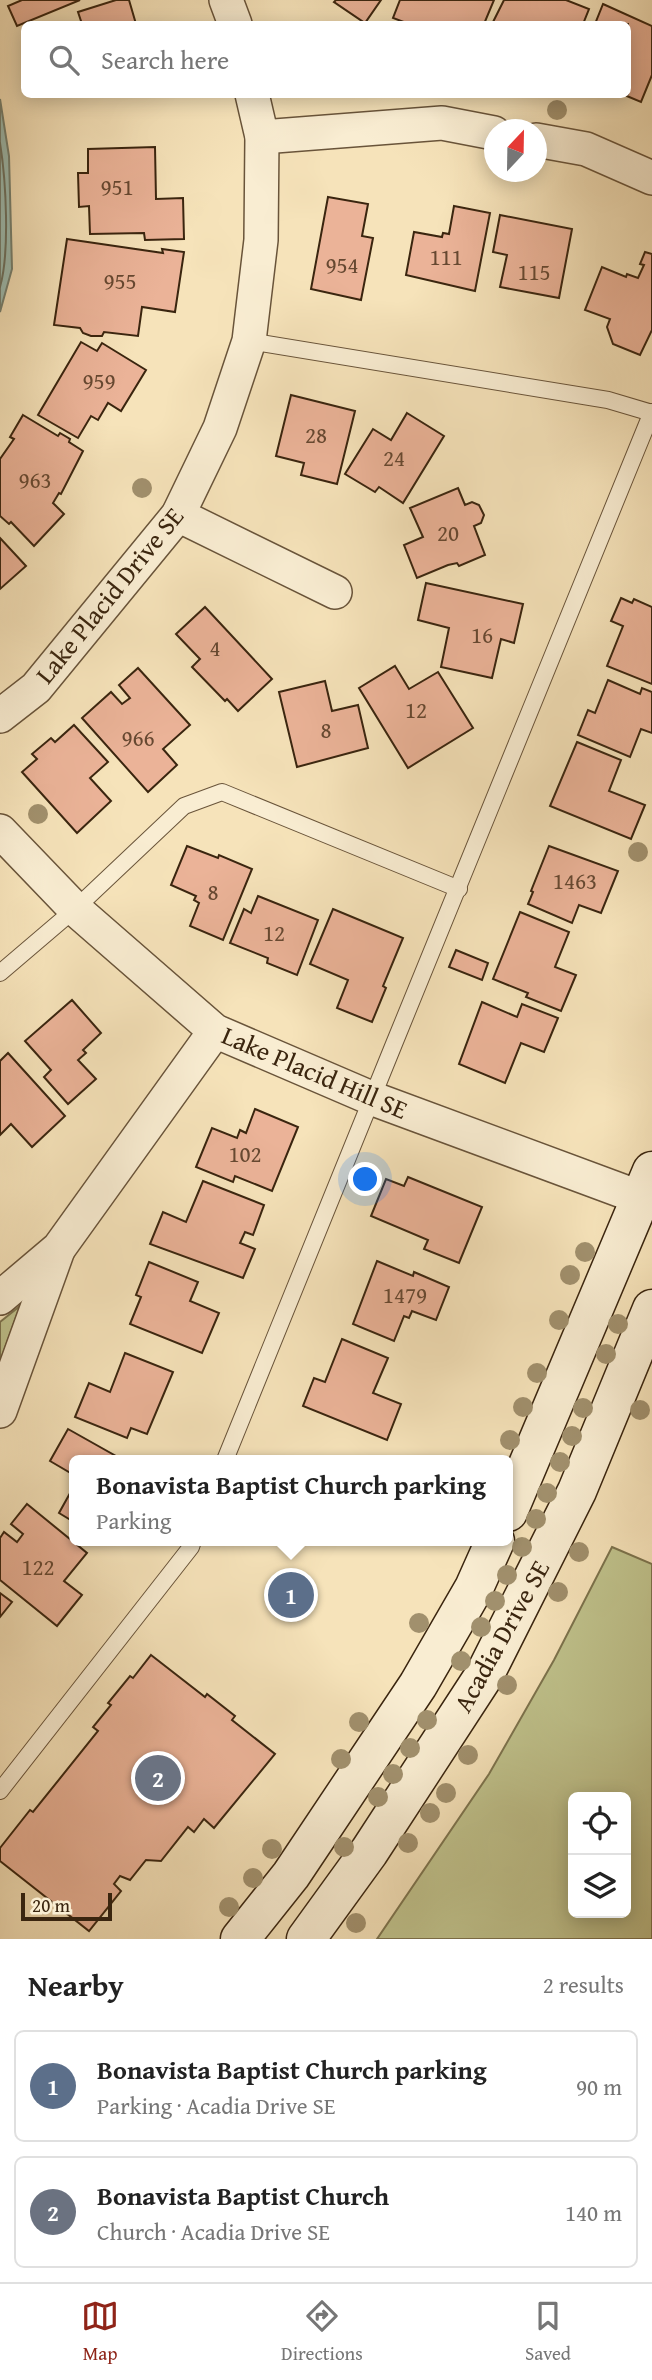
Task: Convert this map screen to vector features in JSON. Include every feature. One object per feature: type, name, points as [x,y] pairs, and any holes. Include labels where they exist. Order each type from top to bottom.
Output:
[{"type":"street","points":[[226,0],[234,21]]},
{"type":"street","name":"Lake Placid Drive SE","points":[[0,716],[36,688],[178,515],[220,428],[249,341],[261,240],[262,137],[253,98]]},
{"type":"street","points":[[262,137],[442,123],[484,131]]},
{"type":"street","points":[[547,142],[586,149],[652,178]]},
{"type":"street","points":[[178,515],[335,592]]},
{"type":"street","name":"Lake Placid Hill SE","points":[[0,831],[75,909],[215,1031],[371,1098],[648,1190]]},
{"type":"street","points":[[0,1298],[59,1248],[215,1031]]},
{"type":"street","points":[[513,1500],[648,1190]]},
{"type":"street","points":[[0,1411],[59,1248]]},
{"type":"street","name":"Acadia Drive SE","points":[[306,1939],[369,1852],[485,1674],[578,1491],[652,1309]]},
{"type":"street","name":"Acadia Drive SE","points":[[240,1939],[291,1875],[418,1685],[474,1588],[493,1546]]},
{"type":"lane","points":[[227,1455],[652,412],[607,400],[249,341]]},
{"type":"lane","points":[[0,973],[75,909],[184,806],[222,792],[459,889]]},
{"type":"lane","points":[[0,1791],[191,1546]]},
{"type":"green space","points":[[20,1306],[0,1362],[0,1322]]},
{"type":"green space","points":[[612,1547],[652,1564],[652,1939],[377,1939],[489,1774],[554,1660]]},
{"type":"water","points":[[0,99],[9,156],[12,269],[0,312]]},
{"type":"building","points":[[22,0],[80,0],[29,21],[21,21],[17,26],[8,6]]},
{"type":"building","points":[[116,0],[129,0],[135,21],[81,21],[78,12]]},
{"type":"building","points":[[381,0],[366,21],[362,21],[334,2]]},
{"type":"building","points":[[400,0],[494,0],[485,21],[401,21],[393,18]]},
{"type":"building","points":[[504,0],[566,0],[589,9],[584,21],[494,21]]},
{"type":"building","points":[[603,4],[652,26],[652,75],[641,102],[631,98],[631,21],[596,21]]},
{"type":"building","points":[[155,147],[156,199],[183,198],[184,239],[145,240],[144,233],[90,234],[89,206],[79,207],[78,173],[88,173],[88,149]]},
{"type":"building","points":[[328,197],[368,204],[362,236],[373,238],[361,300],[311,289]]},
{"type":"building","points":[[454,206],[490,213],[475,291],[406,275],[414,232],[442,237],[443,233],[449,234]]},
{"type":"building","points":[[500,215],[572,229],[559,298],[500,287],[507,255],[493,252]]},
{"type":"building","points":[[67,239],[163,253],[162,249],[184,252],[175,312],[142,307],[138,336],[104,332],[102,336],[91,336],[83,333],[80,328],[54,325]]},
{"type":"building","points":[[645,252],[652,254],[652,330],[640,355],[613,344],[607,327],[610,319],[585,310],[602,267],[626,277],[627,274],[638,278],[644,265],[640,264]]},
{"type":"building","points":[[81,342],[97,351],[102,343],[146,370],[121,411],[108,403],[98,420],[91,416],[78,438],[38,415]]},
{"type":"building","points":[[291,395],[355,411],[337,484],[301,475],[304,463],[276,456]]},
{"type":"building","points":[[407,413],[444,436],[403,503],[379,487],[375,492],[345,474],[373,429],[391,440]]},
{"type":"building","points":[[23,415],[58,436],[60,433],[70,439],[69,442],[83,451],[61,494],[59,493],[53,503],[64,514],[34,546],[11,522],[9,524],[0,516],[0,459],[14,439],[10,437]]},
{"type":"building","points":[[458,488],[465,505],[472,502],[479,505],[484,515],[481,523],[474,526],[485,555],[459,566],[457,563],[448,565],[417,578],[404,545],[423,537],[410,508]]},
{"type":"building","points":[[0,538],[26,566],[0,589]]},
{"type":"building","points":[[426,583],[523,604],[514,643],[501,639],[492,678],[441,667],[449,628],[418,620]]},
{"type":"building","points":[[621,598],[632,603],[634,599],[652,607],[652,684],[607,666],[623,626],[611,621]]},
{"type":"building","points":[[205,607],[272,679],[238,711],[192,667],[200,659],[176,634]]},
{"type":"building","points":[[395,666],[409,689],[438,672],[473,728],[408,768],[359,688]]},
{"type":"building","points":[[138,668],[190,725],[163,749],[177,765],[148,792],[82,718],[111,692],[122,704],[130,698],[119,685]]},
{"type":"building","points":[[608,680],[640,694],[642,688],[652,692],[652,733],[641,729],[630,757],[578,735],[588,710],[595,713]]},
{"type":"building","points":[[325,681],[332,711],[358,705],[368,748],[297,767],[279,692]]},
{"type":"building","points":[[74,725],[108,762],[90,778],[111,801],[77,833],[22,772],[37,759],[32,754],[51,738],[55,742]]},
{"type":"building","points":[[577,742],[621,760],[609,791],[645,805],[631,839],[550,806]]},
{"type":"building","points":[[187,846],[218,858],[219,855],[252,869],[223,940],[190,926],[199,903],[194,900],[196,896],[171,885]]},
{"type":"building","points":[[549,846],[618,871],[601,913],[579,905],[572,923],[528,904]]},
{"type":"building","points":[[258,896],[318,920],[297,975],[267,963],[268,958],[230,943],[244,909],[251,913]]},
{"type":"building","points":[[333,909],[403,938],[383,986],[386,988],[372,1022],[337,1008],[348,980],[310,964]]},
{"type":"building","points":[[520,912],[569,932],[555,967],[576,975],[561,1011],[526,997],[528,993],[493,979]]},
{"type":"building","points":[[456,950],[488,963],[482,980],[449,967]]},
{"type":"building","points":[[72,1000],[101,1033],[83,1050],[86,1053],[78,1060],[96,1079],[68,1104],[44,1077],[51,1070],[25,1041]]},
{"type":"building","points":[[482,1002],[517,1017],[522,1004],[558,1018],[544,1052],[521,1043],[505,1083],[459,1064]]},
{"type":"building","points":[[8,1053],[65,1116],[32,1147],[11,1124],[0,1135],[0,1061]]},
{"type":"building","points":[[255,1109],[298,1127],[272,1191],[235,1176],[233,1182],[196,1167],[212,1128],[237,1138],[240,1130],[246,1133]]},
{"type":"building","points":[[408,1177],[482,1207],[459,1263],[424,1249],[428,1240],[371,1216],[386,1179],[404,1186]]},
{"type":"building","points":[[203,1181],[264,1205],[253,1235],[245,1232],[240,1243],[255,1249],[243,1278],[150,1244],[163,1212],[186,1222]]},
{"type":"building","points":[[377,1261],[413,1276],[414,1272],[449,1287],[436,1320],[412,1311],[409,1318],[404,1316],[394,1341],[353,1324]]},
{"type":"building","points":[[149,1262],[198,1282],[190,1301],[219,1313],[202,1353],[130,1324],[141,1297],[136,1295]]},
{"type":"building","points":[[342,1339],[388,1358],[373,1393],[401,1404],[387,1440],[303,1406],[314,1378],[325,1382]]},
{"type":"building","points":[[125,1353],[173,1372],[147,1434],[131,1428],[127,1438],[75,1417],[89,1383],[110,1392]]},
{"type":"building","points":[[68,1429],[114,1455],[69,1455],[69,1472],[50,1461]]},
{"type":"building","points":[[69,1495],[69,1519],[59,1513]]},
{"type":"building","points":[[27,1504],[69,1538],[69,1546],[78,1546],[87,1553],[64,1581],[82,1595],[57,1626],[0,1580],[0,1538],[4,1532],[17,1542],[23,1534],[11,1524]]},
{"type":"building","points":[[0,1593],[12,1602],[0,1617]]},
{"type":"building","points":[[151,1655],[205,1697],[207,1694],[235,1716],[232,1720],[275,1754],[214,1828],[204,1819],[194,1832],[188,1827],[161,1861],[146,1860],[130,1880],[120,1876],[114,1884],[121,1891],[89,1931],[0,1861],[0,1848],[30,1810],[33,1812],[98,1731],[93,1727],[111,1705],[108,1703]]},
{"type":"place","name":"Bonavista Baptist Church parking","points":[[291,1595]]},
{"type":"place","name":"Bonavista Baptist Church","points":[[158,1778]]}]
